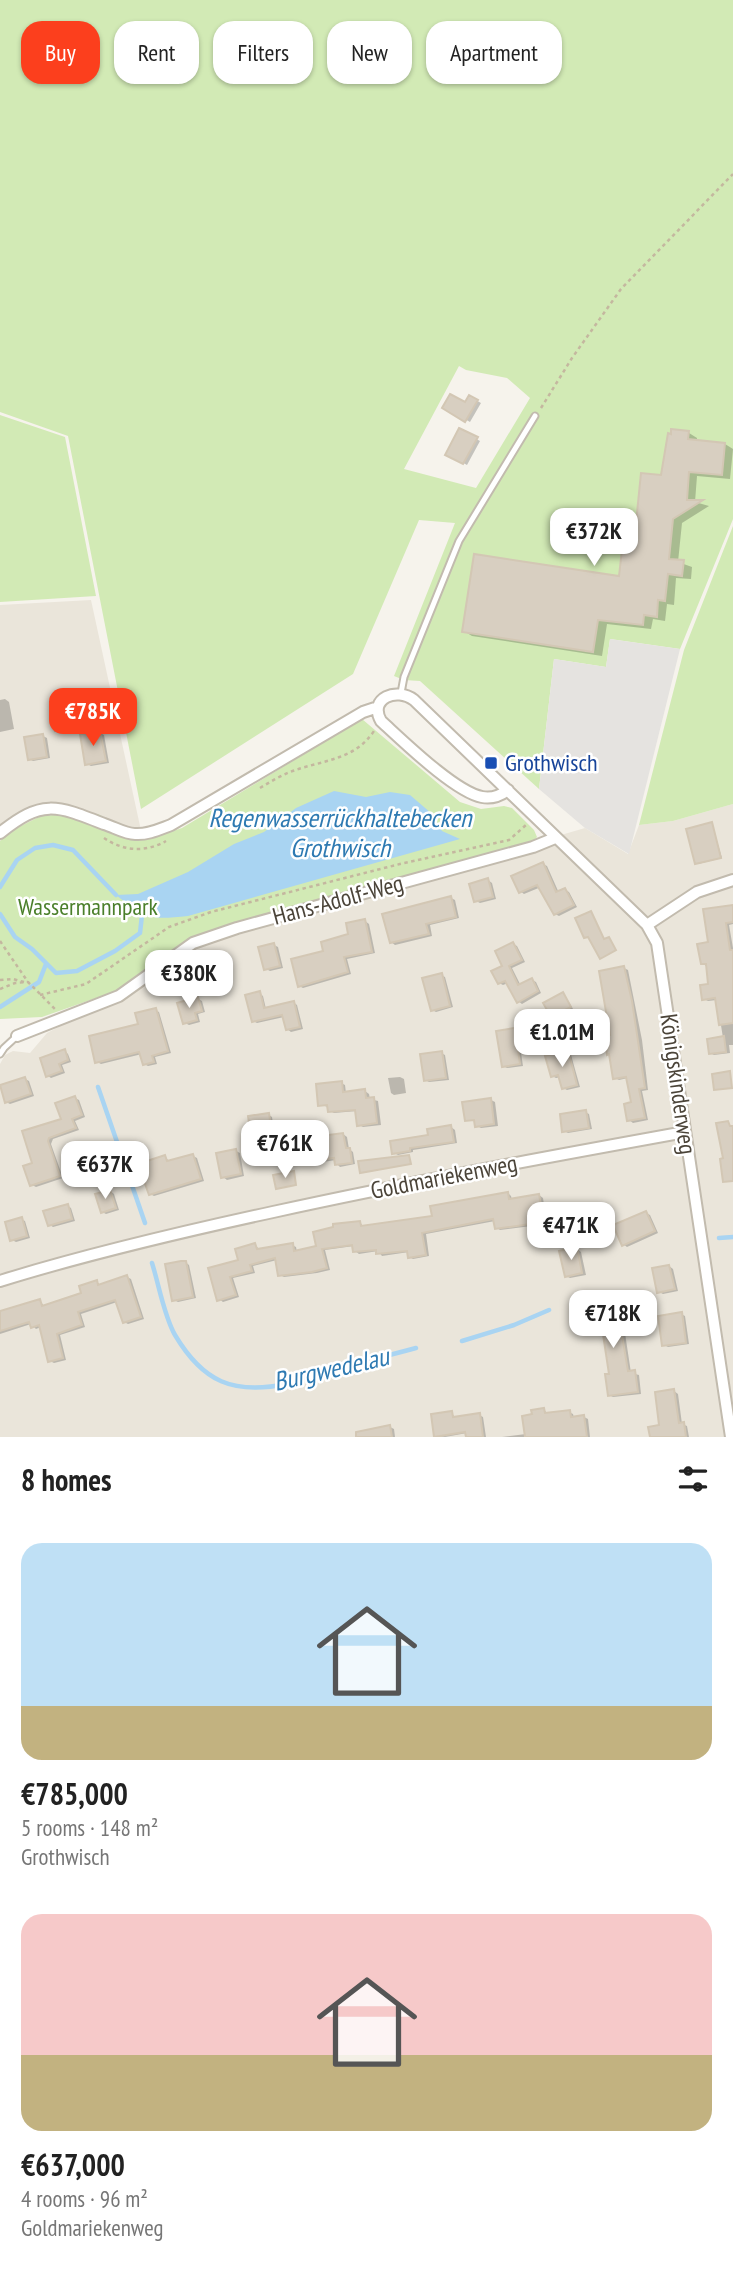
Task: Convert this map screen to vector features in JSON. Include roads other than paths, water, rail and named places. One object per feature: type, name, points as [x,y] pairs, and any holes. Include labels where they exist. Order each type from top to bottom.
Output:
[{"type":"street","points":[[0,833],[20,817],[38,809],[53,808],[72,811],[132,835],[147,834],[171,825],[363,712],[378,707],[387,697],[401,693]]},
{"type":"street","name":"Königskinderweg","points":[[401,693],[414,700],[647,925],[657,943],[731,1437]]},
{"type":"street","points":[[378,707],[378,716],[393,732],[430,764],[475,795],[492,798],[508,790]]},
{"type":"street","name":"Hans-Adolf-Weg","points":[[18,1036],[119,996],[193,943],[237,928],[533,847],[555,838]]},
{"type":"street","points":[[647,925],[697,892],[733,880]]},
{"type":"street","name":"Goldmariekenweg","points":[[0,1281],[76,1257],[439,1176],[685,1132]]},
{"type":"lane","points":[[401,693],[404,677],[459,541],[535,416]]},
{"type":"lane","points":[[0,1054],[18,1036]]},
{"type":"water","name":"Regenwasserrückhaltebecken Grothwisch","points":[[334,791],[366,797],[390,792],[410,795],[431,813],[442,831],[460,839],[188,916],[149,916],[116,895],[138,894],[188,872],[234,844],[264,832],[296,808]]},
{"type":"waterway","points":[[0,887],[17,860],[35,848],[53,845],[73,850],[116,895]]},
{"type":"waterway","points":[[0,914],[15,937],[32,949],[56,973],[77,971],[115,951],[140,933],[142,915]]},
{"type":"waterway","points":[[0,1007],[39,982],[46,964]]},
{"type":"waterway","name":"Burgwedelau","points":[[98,1087],[145,1223]]},
{"type":"waterway","name":"Burgwedelau","points":[[719,1238],[733,1237]]},
{"type":"waterway","name":"Burgwedelau","points":[[152,1263],[175,1335],[197,1364],[221,1381],[235,1386],[251,1388],[287,1384],[317,1373],[416,1348]]},
{"type":"waterway","name":"Burgwedelau","points":[[462,1341],[514,1325],[549,1310]]},
{"type":"place","name":"Grothwisch","points":[[491,763]]},
{"type":"park label","name":"Wassermannpark","points":[[88,907]]}]
